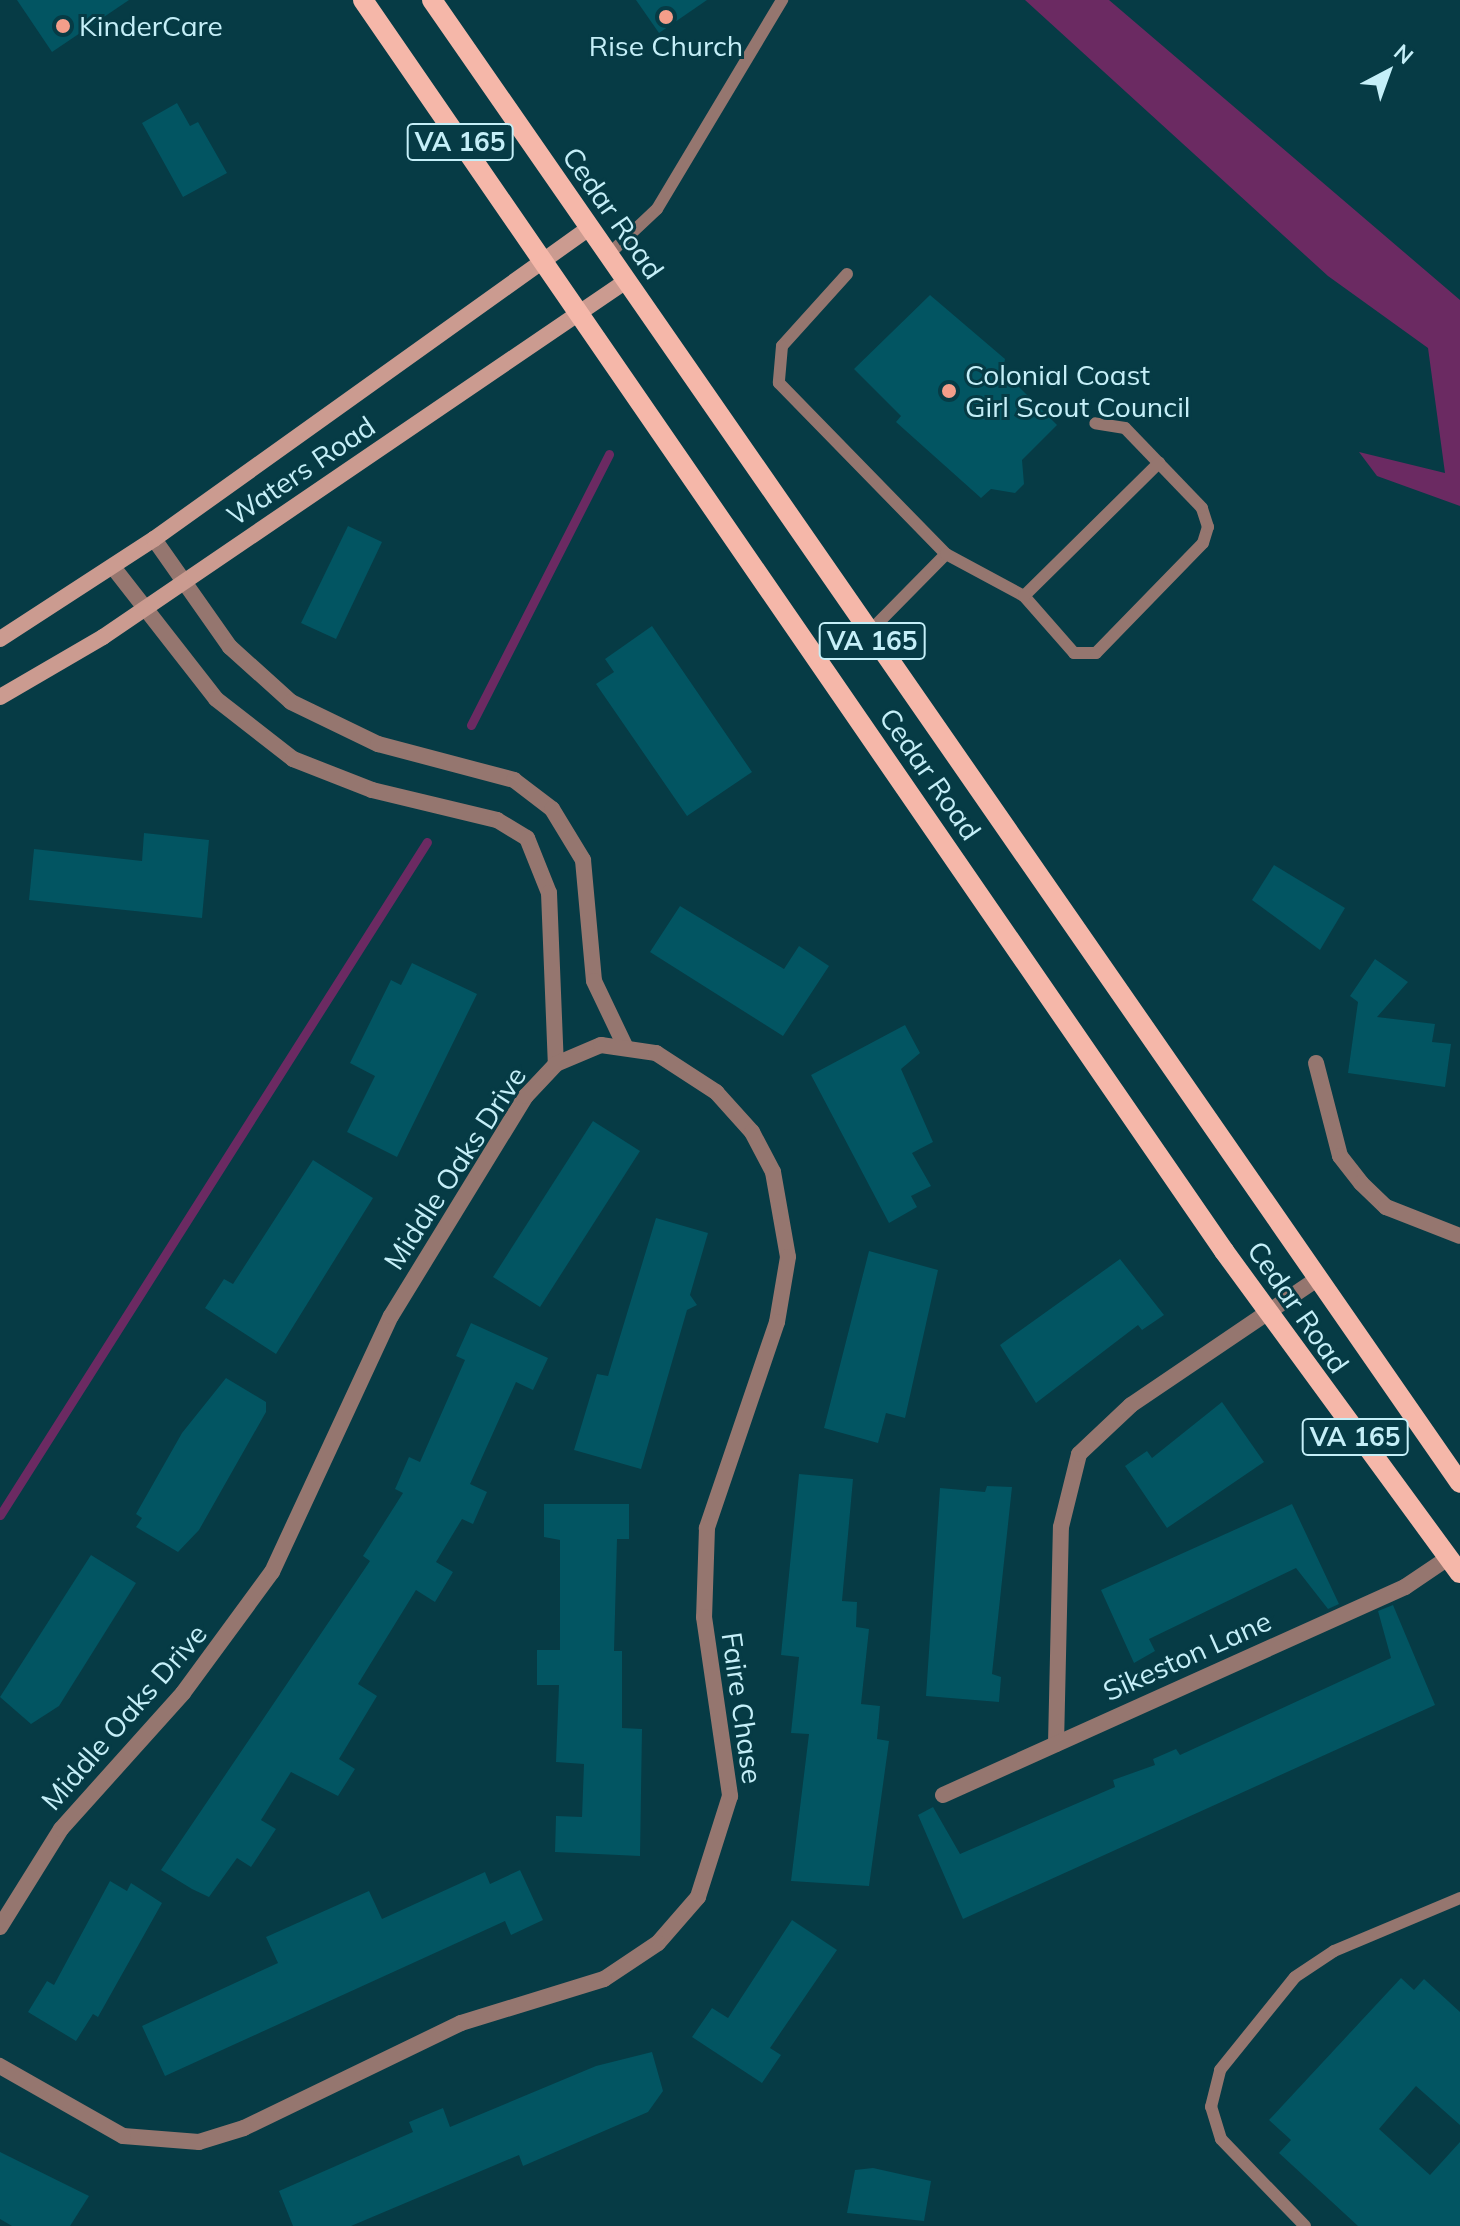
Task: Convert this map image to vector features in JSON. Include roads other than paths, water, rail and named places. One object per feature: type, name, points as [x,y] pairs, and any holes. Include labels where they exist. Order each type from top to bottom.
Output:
[{"type":"main road","name":"Cedar Road","points":[[363,0],[1267,1313],[1454,1566]]},
{"type":"main road","name":"Cedar Road","points":[[432,0],[1314,1281],[1460,1483]]},
{"type":"street","name":"Waters Road","points":[[0,639],[154,539],[589,228]]},
{"type":"street","name":"Waters Road","points":[[0,697],[184,582],[626,281]]},
{"type":"street","points":[[154,539],[246,666],[318,720],[514,780],[552,809],[583,860],[594,981],[625,1046]]},
{"type":"street","name":"Middle Oaks Drive","points":[[0,1927],[61,1829],[183,1693],[272,1572],[391,1316],[526,1096],[556,1064],[549,893],[527,838],[497,820],[372,790],[293,759],[216,699],[113,567]]},
{"type":"street","name":"Faire Chase","points":[[0,2066],[123,2136],[199,2142],[244,2128],[448,2029],[604,1979],[658,1943],[698,1897],[730,1796],[704,1617],[707,1528],[777,1322],[788,1228],[752,1132],[705,1085],[656,1053],[625,1046],[587,1048],[556,1064]]},
{"type":"street","points":[[1316,1063],[1340,1156],[1361,1183],[1386,1207],[1460,1236]]},
{"type":"street","points":[[1056,1744],[1061,1527],[1079,1454],[1120,1413],[1314,1281]]},
{"type":"street","name":"Sikeston Lane","points":[[943,1795],[1454,1566]]},
{"type":"lane","points":[[608,255],[657,209],[782,0]]},
{"type":"lane","points":[[847,274],[782,346],[779,383],[946,554],[1024,596],[1074,653],[1105,644],[1203,543],[1202,508],[1125,428],[1095,423]]},
{"type":"lane","points":[[1024,596],[1159,463]]},
{"type":"lane","points":[[867,634],[946,554]]},
{"type":"lane","points":[[1305,2226],[1221,2139],[1211,2107],[1220,2070],[1295,1977],[1334,1951],[1460,1898]]},
{"type":"waterway","points":[[471,725],[609,454]]},
{"type":"waterway","points":[[0,1515],[427,842]]},
{"type":"place","name":"Rise Church","points":[[666,17]]},
{"type":"place","name":"KinderCare","points":[[63,26]]},
{"type":"place","name":"Colonial Coast Girl Scout Council","points":[[949,391]]}]
